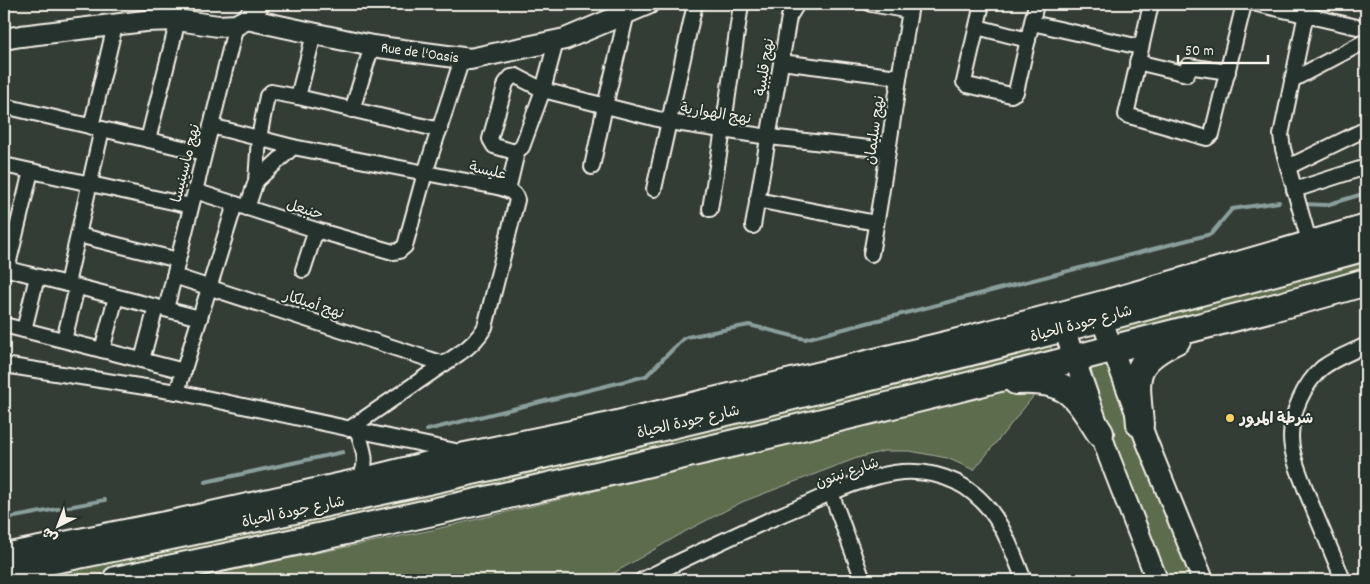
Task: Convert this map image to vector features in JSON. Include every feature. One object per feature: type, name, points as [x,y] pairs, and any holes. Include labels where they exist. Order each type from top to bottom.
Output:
[{"type":"highway","name":"شارع جودة الحياة","points":[[4,570],[294,511],[567,450],[1064,329],[1366,247]]},
{"type":"highway","name":"شارع جودة الحياة","points":[[116,580],[328,536],[702,451],[981,383],[1308,299],[1366,282]]},
{"type":"highway","points":[[1140,424],[1137,387],[1142,365],[1154,351],[1211,323]]},
{"type":"highway","points":[[981,383],[1029,380],[1044,381],[1061,386],[1072,393],[1082,405],[1100,433]]},
{"type":"street","name":"Rue de l'Oasis","points":[[9,36],[145,21],[178,20],[218,26],[247,16],[314,34],[372,46],[470,59],[556,42],[648,4]]},
{"type":"street","points":[[654,189],[694,4]]},
{"type":"street","points":[[710,209],[724,130],[740,4]]},
{"type":"street","name":"نهج قليبية","points":[[753,226],[788,17],[797,4]]},
{"type":"street","name":"نهج سليمان","points":[[871,4],[910,11],[887,150],[884,185],[871,254]]},
{"type":"street","points":[[982,4],[964,80],[965,84],[1011,95],[1016,92],[1036,4]]},
{"type":"street","points":[[1151,4],[1140,46],[1126,115],[1204,138],[1208,138],[1212,134],[1244,4]]},
{"type":"street","points":[[1257,4],[1307,10],[1366,29]]},
{"type":"street","points":[[1307,10],[1281,135],[1309,241]]},
{"type":"street","points":[[592,167],[627,12]]},
{"type":"street","name":"نهج ماسينيسا","points":[[142,360],[174,276],[211,126],[247,16]]},
{"type":"street","points":[[148,140],[178,20]]},
{"type":"street","points":[[1032,23],[1140,46]]},
{"type":"street","points":[[64,340],[78,235],[89,184],[96,128],[115,25]]},
{"type":"street","points":[[976,27],[1028,40]]},
{"type":"street","points":[[298,96],[314,34]]},
{"type":"street","points":[[1292,80],[1366,41]]},
{"type":"street","points":[[508,190],[518,152],[522,147],[543,90],[556,42]]},
{"type":"street","points":[[352,110],[372,46]]},
{"type":"street","points":[[425,173],[462,59]]},
{"type":"street","points":[[781,62],[898,77]]},
{"type":"street","points":[[1137,62],[1187,74],[1188,66],[1228,72]]},
{"type":"street","name":"نهج الهوارية","points":[[518,152],[494,146],[490,139],[506,82],[512,76],[516,76],[543,90],[669,122],[769,137],[887,150]]},
{"type":"street","points":[[256,181],[259,138],[268,94],[273,91],[440,130]]},
{"type":"street","points":[[4,106],[204,153]]},
{"type":"street","name":"عليسة","points":[[211,126],[293,147],[508,190],[516,196],[517,200],[485,327],[480,336],[472,345],[353,430]]},
{"type":"street","points":[[1288,167],[1366,129]]},
{"type":"street","points":[[177,392],[209,287],[241,206],[256,181],[293,147]]},
{"type":"street","points":[[4,165],[191,206]]},
{"type":"street","points":[[1294,190],[1366,167]]},
{"type":"street","points":[[31,171],[5,268],[200,318]]},
{"type":"street","name":"حنبعل","points":[[195,191],[316,230],[393,252],[399,251],[405,246],[425,173]]},
{"type":"street","points":[[757,200],[876,224]]},
{"type":"street","points":[[4,554],[175,520],[360,479],[465,453],[605,424],[954,340],[1107,300],[1366,225]]},
{"type":"street","points":[[303,270],[316,230]]},
{"type":"street","points":[[78,235],[178,260]]},
{"type":"street","name":"نهج أميلكار","points":[[174,276],[444,364]]},
{"type":"street","points":[[24,330],[37,277]]},
{"type":"street","points":[[102,350],[116,297]]},
{"type":"street","points":[[1101,318],[1140,424],[1203,580]]},
{"type":"street","points":[[4,325],[184,371]]},
{"type":"street","points":[[1064,329],[1100,433],[1157,580]]},
{"type":"street","points":[[1343,580],[1296,463],[1290,438],[1299,400],[1308,384],[1322,368],[1366,345]]},
{"type":"street","points":[[4,364],[177,392],[465,453]]},
{"type":"street","points":[[353,430],[366,457],[365,467],[360,479]]},
{"type":"street","name":"شارع نبتون","points":[[642,580],[752,526],[831,493],[895,473],[934,474],[956,482],[973,492],[989,508],[1004,529],[1024,580]]},
{"type":"street","points":[[831,493],[863,580]]},
{"type":"green space","points":[[1366,254],[1366,269],[1123,336],[1116,323]]},
{"type":"green space","points":[[1047,335],[1053,354],[428,505],[76,580],[4,580]]},
{"type":"green space","points":[[1092,361],[1101,361],[1111,372],[1192,580],[1167,580],[1091,381]]},
{"type":"green space","points":[[1024,386],[1040,388],[974,470],[947,458],[910,451],[884,451],[857,458],[742,502],[686,531],[602,580],[180,580],[432,530],[862,427],[977,395]]},
{"type":"waterway","points":[[1302,204],[1326,205],[1366,193]]},
{"type":"waterway","points":[[427,430],[646,376],[687,337],[749,325],[805,339],[1211,234],[1232,209],[1279,202]]},
{"type":"waterway","points":[[205,482],[343,452]]},
{"type":"waterway","points":[[4,519],[105,500]]},
{"type":"place","name":"شرطة المرور","points":[[1230,418]]}]
